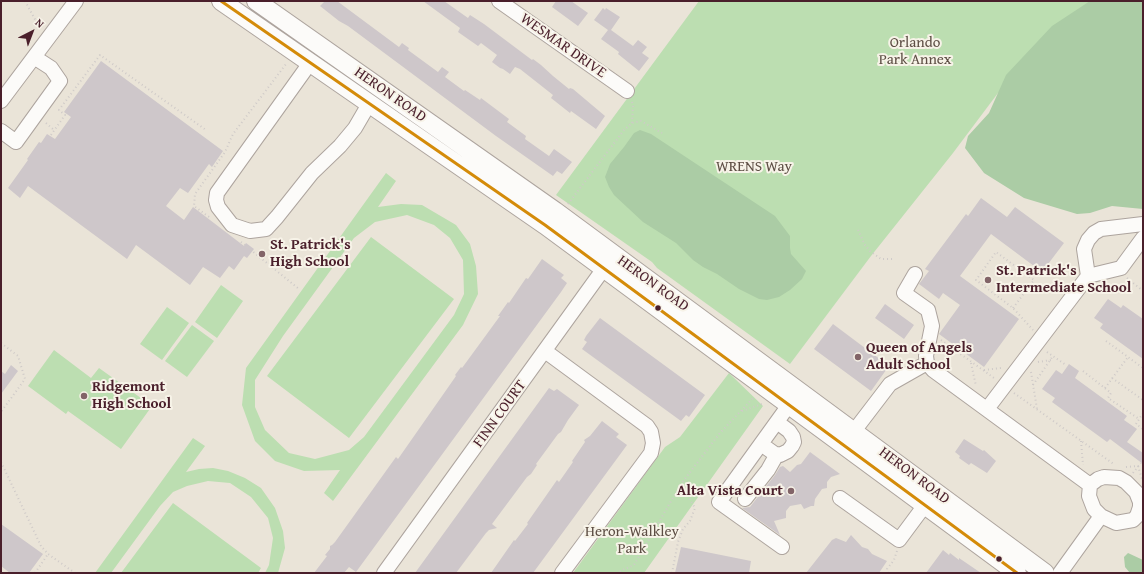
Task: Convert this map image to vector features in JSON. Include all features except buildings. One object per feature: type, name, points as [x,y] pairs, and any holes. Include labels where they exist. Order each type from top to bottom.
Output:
[{"type":"main road","name":"HERON ROAD","points":[[221,1],[545,225],[609,262],[849,438],[1045,573]]},
{"type":"main road","name":"HERON ROAD","points":[[256,1],[560,214],[609,262],[789,405],[849,438],[926,505],[1018,573]]},
{"type":"street","points":[[1,101],[76,1]]},
{"type":"street","name":"WESMAR DRIVE","points":[[499,1],[627,91]]},
{"type":"street","points":[[1,130],[16,142],[60,81],[51,68],[34,57]]},
{"type":"street","points":[[310,63],[217,193],[216,200],[218,207],[232,225],[250,231],[266,229],[312,173],[340,146],[355,128],[369,104]]},
{"type":"street","points":[[1088,276],[1084,249],[1088,240],[1094,233],[1101,229],[1143,224]]},
{"type":"street","points":[[987,409],[1088,276],[1121,268],[1143,238]]},
{"type":"street","name":"FINN COURT","points":[[384,573],[609,262]]},
{"type":"street","points":[[914,274],[910,285],[904,293],[928,310],[932,326],[926,349],[927,363],[933,370],[1090,486]]},
{"type":"street","points":[[545,351],[647,426],[651,432],[653,443],[651,452],[562,573]]},
{"type":"street","points":[[849,438],[890,384],[927,363]]},
{"type":"street","points":[[782,547],[719,502],[789,405]]},
{"type":"street","points":[[761,444],[775,454],[780,455],[788,451],[792,446],[794,442],[793,437],[789,431],[777,422]]},
{"type":"street","points":[[745,500],[777,454]]},
{"type":"street","points":[[1104,477],[1119,478],[1126,482],[1136,492],[1140,502],[1138,523],[1116,523],[1101,516],[1094,509],[1091,502],[1090,486],[1098,479],[1104,477]]},
{"type":"street","points":[[840,498],[899,540],[926,505]]},
{"type":"street","points":[[1060,573],[1101,516]]},
{"type":"path","points":[[25,1],[38,22]]},
{"type":"path","points":[[51,134],[65,115],[59,110],[100,55],[206,130]]},
{"type":"path","points":[[627,91],[633,105],[632,123]]},
{"type":"path","points":[[560,214],[624,130],[632,123],[641,122],[662,133]]},
{"type":"path","points":[[858,230],[865,245],[870,251],[881,259],[895,259]]},
{"type":"path","points":[[236,238],[299,289]]},
{"type":"path","points":[[1013,308],[1034,280],[996,252],[976,280],[1013,308],[1038,341],[1053,356],[1066,365]]},
{"type":"path","points":[[1115,269],[1143,291]]},
{"type":"path","points":[[930,332],[998,381]]},
{"type":"path","points":[[1106,341],[1143,368]]},
{"type":"path","points":[[1,343],[18,356],[25,379],[1,412]]},
{"type":"path","points":[[1033,385],[1053,356]]},
{"type":"path","points":[[1104,388],[1128,357]]},
{"type":"path","points":[[971,362],[977,389],[973,399]]},
{"type":"path","points":[[983,370],[1002,368]]},
{"type":"path","points":[[1031,371],[1037,409]]},
{"type":"path","points":[[1083,371],[1111,393],[1108,398],[1139,419]]},
{"type":"path","points":[[1112,378],[1143,400]]},
{"type":"path","points":[[1010,389],[1119,468]]},
{"type":"path","points":[[616,573],[634,565],[681,484],[720,433],[758,393]]},
{"type":"path","points":[[741,412],[767,402]]},
{"type":"path","points":[[1143,413],[1136,424],[1143,429]]},
{"type":"path","points":[[1078,477],[1084,470],[1081,441]]},
{"type":"path","points":[[1,462],[41,546],[48,554],[75,573]]},
{"type":"path","points":[[1126,467],[1138,466],[1143,484]]},
{"type":"path","points":[[672,573],[678,542],[683,529],[690,521],[695,508],[681,484]]},
{"type":"path","points":[[888,573],[887,569],[894,560],[899,540]]},
{"type":"path","points":[[35,573],[48,554]]},
{"type":"green space","name":"WRENS Way","points":[[699,1],[1143,1],[998,93],[953,153],[871,256],[790,364],[657,268],[652,262],[556,195]]},
{"type":"green space","points":[[1090,1],[1143,1],[1143,209],[1112,206],[1090,213],[1077,214],[1024,198],[984,173],[965,148],[968,136],[989,113],[1006,75],[1052,26]]},
{"type":"green space","points":[[640,130],[651,134],[775,216],[790,236],[791,254],[806,271],[802,279],[790,290],[779,297],[767,300],[759,299],[739,289],[717,274],[703,267],[693,260],[676,243],[643,222],[614,195],[605,177],[610,164],[634,133]]},
{"type":"green space","points":[[386,173],[396,181],[378,207],[401,204],[422,205],[456,225],[470,244],[476,266],[478,294],[463,325],[333,501],[324,493],[340,470],[304,471],[275,461],[255,441],[242,405],[246,368]],"holes":[[[407,215],[434,225],[450,238],[463,260],[464,294],[454,315],[364,437],[349,450],[315,459],[289,453],[265,430],[255,407],[255,380],[283,336],[354,238],[375,222]]]},
{"type":"green space","points":[[371,237],[454,299],[349,438],[267,376]]},
{"type":"green space","points":[[221,285],[243,301],[217,338],[195,322]]},
{"type":"green space","points":[[167,307],[189,323],[162,360],[140,344]]},
{"type":"green space","points":[[192,325],[214,341],[187,377],[165,361]]},
{"type":"green space","points":[[54,350],[91,378],[99,368],[152,406],[121,449],[68,411],[66,414],[28,386]]},
{"type":"green space","name":"Heron-Walkley Park","points":[[729,373],[763,406],[644,573],[573,573],[665,447],[680,437]]},
{"type":"green space","points":[[193,438],[205,446],[186,472],[213,468],[228,471],[245,478],[261,488],[275,508],[283,531],[285,548],[278,573],[265,573],[269,565],[273,538],[268,518],[251,497],[230,483],[208,481],[187,486],[173,492],[160,506],[111,573],[95,573]]},
{"type":"green space","points":[[173,503],[261,568],[258,573],[121,573]]},
{"type":"green space","points":[[1128,553],[1143,560],[1143,573],[1130,573],[1125,567],[1124,557]]},
{"type":"transit line","points":[[221,1],[545,225],[1017,573]]},
{"type":"place","name":"St. Patrick's High School","points":[[262,254]]},
{"type":"place","name":"St. Patrick's Intermediate School","points":[[988,280]]},
{"type":"place","name":"Queen of Angels Adult School","points":[[858,357]]},
{"type":"place","name":"Ridgemont High School","points":[[84,396]]},
{"type":"place","name":"Alta Vista Court","points":[[791,491]]},
{"type":"park label","name":"Orlando Park Annex","points":[[915,52]]}]
